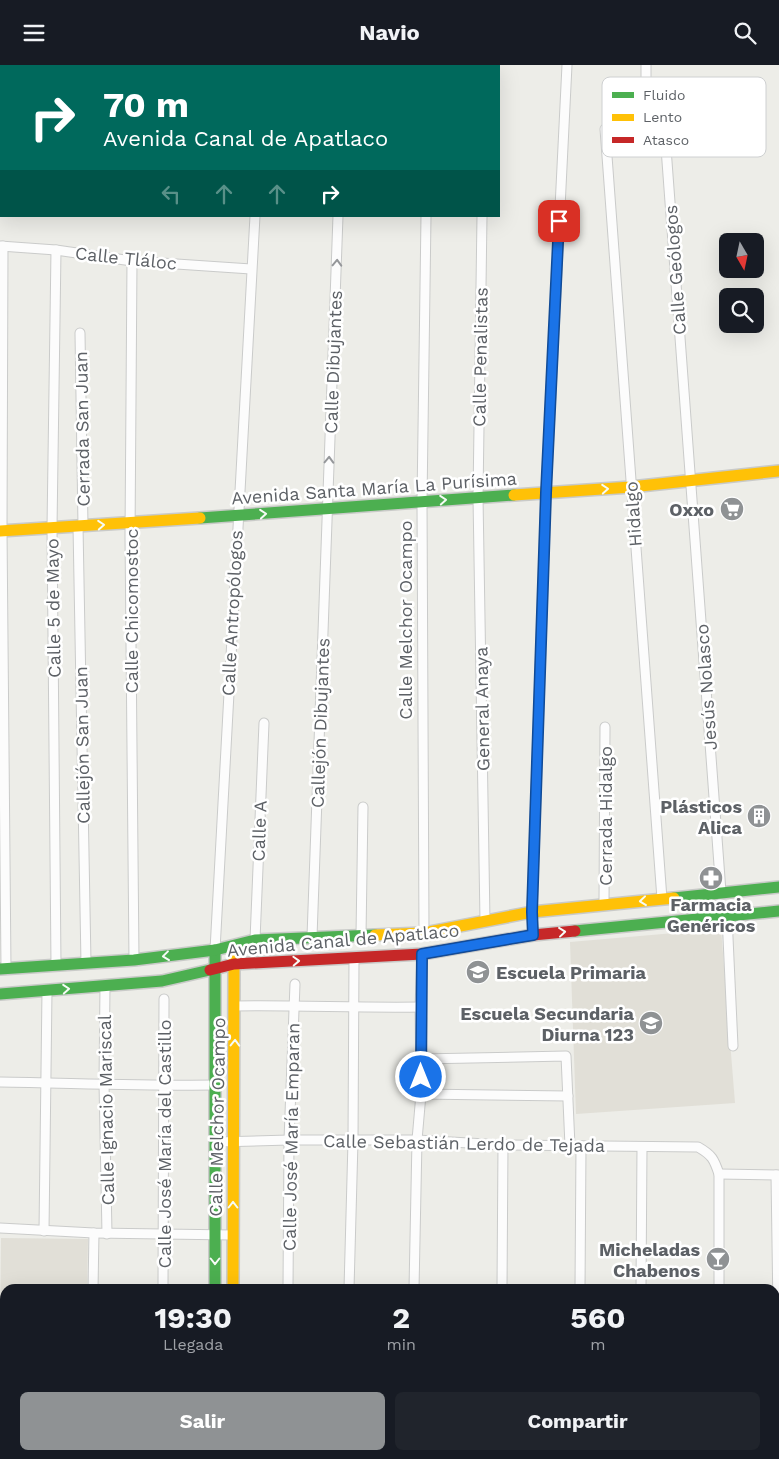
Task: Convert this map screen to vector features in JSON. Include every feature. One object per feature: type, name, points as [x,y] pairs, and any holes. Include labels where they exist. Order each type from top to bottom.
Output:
[{"type":"street","points":[[533,935],[532,912],[546,493],[567,65]]},
{"type":"street","name":"Hidalgo","points":[[607,157],[662,899]]},
{"type":"street","name":"Calle Geólogos","points":[[667,157],[690,482]]},
{"type":"street","name":"Calle Antropólogos","points":[[215,950],[254,217]]},
{"type":"street","name":"Calle Dibujantes","points":[[328,509],[338,217]]},
{"type":"street","name":"Calle Melchor Ocampo","points":[[424,933],[422,501],[426,217]]},
{"type":"street","name":"Calle Penalistas","points":[[478,497],[482,217]]},
{"type":"street","points":[[2,246],[3,969]]},
{"type":"street","name":"Calle Tláloc","points":[[2,246],[56,250],[132,261],[252,269]]},
{"type":"street","name":"Calle 5 de Mayo","points":[[56,250],[52,528],[56,965]]},
{"type":"street","name":"Calle Chicomostoc","points":[[132,261],[130,523],[134,960]]},
{"type":"street","name":"Cerrada San Juan","points":[[80,333],[80,526]]},
{"type":"street","name":"Avenida Santa María La Purísima","points":[[1,531],[238,517],[422,501],[631,487],[779,471]]},
{"type":"street","name":"Jesús Nolasco","points":[[690,482],[721,893]]},
{"type":"street","name":"General Anaya","points":[[478,497],[485,921]]},
{"type":"street","name":"Callejón Dibujantes","points":[[312,937],[328,509]]},
{"type":"street","name":"Callejón San Juan","points":[[80,526],[86,963]]},
{"type":"street","name":"Calle A","points":[[255,940],[264,723]]},
{"type":"street","name":"Cerrada Hidalgo","points":[[604,905],[606,727]]},
{"type":"street","points":[[361,935],[363,807]]},
{"type":"street","name":"Avenida Canal de Apatlaco","points":[[3,969],[134,960],[215,950],[255,940],[424,933],[532,912],[779,887]]},
{"type":"street","name":"Avenida Canal de Apatlaco","points":[[0,994],[162,981],[216,970],[234,964],[422,954],[533,935],[779,911]]},
{"type":"street","points":[[726,916],[733,1046]]},
{"type":"street","name":"Calle Melchor Ocampo","points":[[232,1284],[235,1006],[233,945]]},
{"type":"street","name":"Calle Melchor Ocampo","points":[[215,950],[215,1284]]},
{"type":"street","points":[[414,1284],[417,1140],[421,1094],[420,1007],[422,954]]},
{"type":"street","points":[[349,1284],[353,1141],[354,959]]},
{"type":"street","name":"Calle José María Emparan","points":[[288,1284],[289,1140],[295,984]]},
{"type":"street","name":"Calle Ignacio Mariscal","points":[[105,986],[104,1083],[107,1233]]},
{"type":"street","points":[[44,1231],[47,991]]},
{"type":"street","name":"Calle José María del Castillo","points":[[163,1284],[164,999]]},
{"type":"street","points":[[235,1006],[420,1007]]},
{"type":"street","points":[[421,1059],[566,1056],[570,1146]]},
{"type":"street","points":[[0,1082],[104,1083],[164,1086],[214,1085]]},
{"type":"street","points":[[421,1094],[568,1096]]},
{"type":"street","name":"Calle Sebastián Lerdo de Tejada","points":[[216,1142],[417,1140],[503,1145],[698,1147],[710,1155],[716,1164],[719,1174]]},
{"type":"street","points":[[502,1284],[503,1145]]},
{"type":"street","points":[[580,1284],[581,1146]]},
{"type":"street","points":[[641,1284],[642,1147]]},
{"type":"street","points":[[719,1284],[719,1174],[778,1175],[778,1284]]},
{"type":"street","points":[[0,1228],[94,1233],[233,1235]]},
{"type":"street","points":[[93,1284],[94,1233]]},
{"type":"shaded area","name":"Escuela Secundaria Diurna 123","points":[[721,929],[735,1103],[576,1114],[570,942]]},
{"type":"shaded area","points":[[1,1238],[88,1239],[87,1284],[1,1284]]},
{"type":"traffic: fast","points":[[200,518],[514,495]]},
{"type":"traffic: fast","points":[[674,898],[779,887]]},
{"type":"traffic: fast","points":[[575,931],[779,911]]},
{"type":"traffic: fast","points":[[0,969],[134,960],[215,950],[255,940],[375,935]]},
{"type":"traffic: fast","points":[[215,950],[215,1284]]},
{"type":"traffic: fast","points":[[0,994],[162,981],[210,970]]},
{"type":"traffic: slow","points":[[514,495],[631,487],[779,471]]},
{"type":"traffic: slow","points":[[0,531],[200,518]]},
{"type":"traffic: slow","points":[[375,935],[424,933],[532,912],[674,898]]},
{"type":"traffic: slow","points":[[233,1284],[234,958]]},
{"type":"traffic: jam","points":[[210,970],[234,964],[422,954],[533,935],[575,931]]},
{"type":"place","name":"Oxxo","points":[[732,509]]},
{"type":"place","name":"Plásticos Alica","points":[[759,816]]},
{"type":"place","name":"Farmacia Genéricos","points":[[711,878]]},
{"type":"place","name":"Escuela Primaria","points":[[478,972]]},
{"type":"place","name":"Escuela Secundaria Diurna 123","points":[[651,1023]]},
{"type":"place","name":"Micheladas Chabenos","points":[[718,1259]]},
{"type":"route","points":[[421,1077],[420,1007],[422,954],[533,935],[532,912],[546,493],[559,221]]}]
